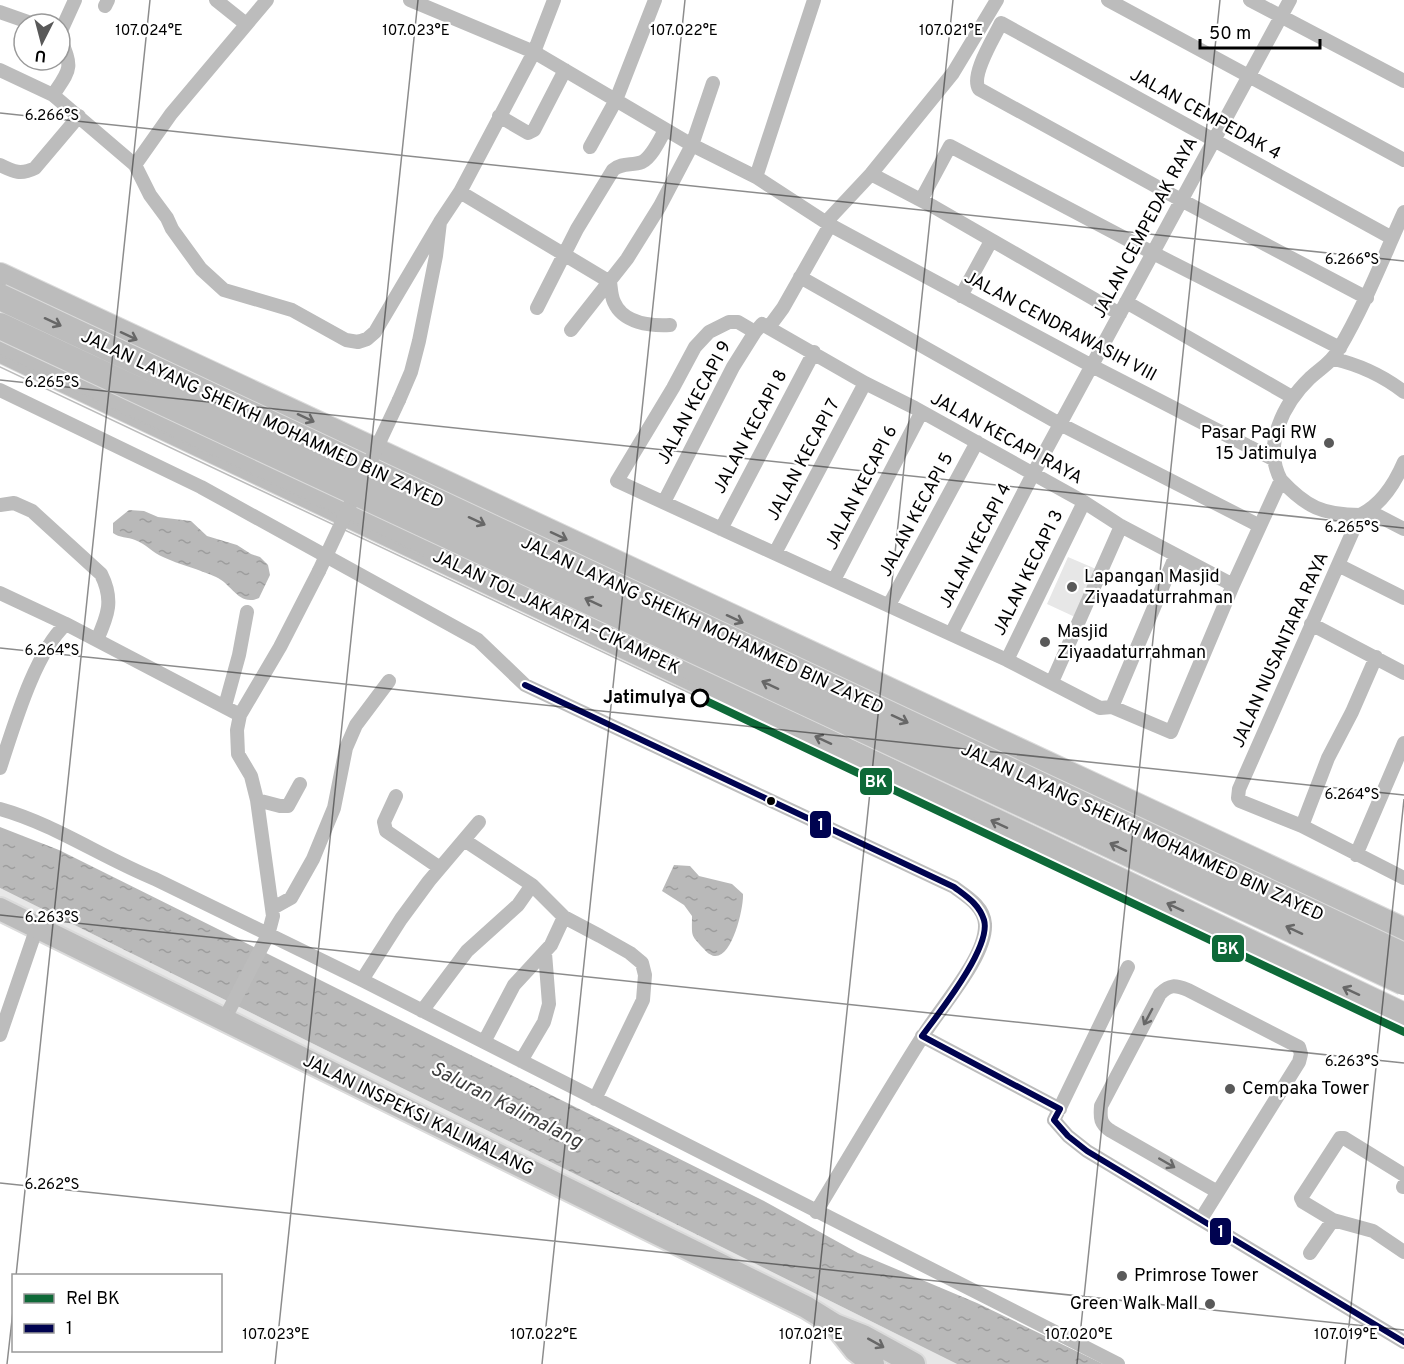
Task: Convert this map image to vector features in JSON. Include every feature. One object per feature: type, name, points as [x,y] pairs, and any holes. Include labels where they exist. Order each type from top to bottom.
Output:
[{"type":"highway","points":[[0,276],[1404,931]]},
{"type":"highway","name":"JALAN LAYANG SHEIKH MOHAMMED BIN ZAYED","points":[[0,297],[1404,956]]},
{"type":"highway","name":"JALAN LAYANG SHEIKH MOHAMMED BIN ZAYED","points":[[0,326],[1404,982]]},
{"type":"highway","name":"JALAN TOL JAKARTA–CIKAMPEK","points":[[0,349],[1404,1016]]},
{"type":"main road","name":"JALAN INSPEKSI KALIMALANG","points":[[0,909],[227,1015],[282,1049],[806,1307],[835,1325],[863,1336],[914,1364]]},
{"type":"main road","name":"JALAN INSPEKSI KALIMALANG","points":[[835,1325],[855,1350],[873,1364]]},
{"type":"street","points":[[216,0],[246,24]]},
{"type":"street","points":[[135,165],[171,114],[267,0]]},
{"type":"street","name":"JALAN CENDRAWASIH VIII","points":[[410,0],[534,52],[665,130],[756,177],[828,223],[1092,366],[1273,459]]},
{"type":"street","points":[[0,70],[53,95],[135,165],[150,195],[172,229],[201,269],[225,290],[292,310],[346,340],[358,342],[368,339],[375,333],[460,192],[534,52],[554,0]]},
{"type":"street","points":[[590,147],[616,100],[655,0]]},
{"type":"street","points":[[756,177],[814,0]]},
{"type":"street","name":"JALAN KECAPI 9","points":[[664,502],[733,367],[762,328],[783,308],[828,223],[953,74],[998,0]]},
{"type":"street","points":[[1108,0],[1404,160]]},
{"type":"street","points":[[1250,0],[1404,81]]},
{"type":"street","name":"JALAN CEMPEDAK RAYA","points":[[1033,474],[1290,0]]},
{"type":"street","name":"JALAN CEMPEDAK 4","points":[[1181,200],[979,88],[976,84],[977,74],[1001,23],[1392,238]]},
{"type":"street","points":[[499,116],[531,133],[565,70]]},
{"type":"street","points":[[53,95],[68,72]]},
{"type":"street","points":[[571,330],[627,259],[660,206],[692,145],[713,83]]},
{"type":"street","points":[[0,165],[16,173],[35,168],[79,116]]},
{"type":"street","points":[[537,308],[577,229],[614,170],[619,165],[642,162],[665,130]]},
{"type":"street","points":[[921,200],[950,146],[1371,371],[1404,392]]},
{"type":"street","points":[[871,174],[991,241],[1292,397]]},
{"type":"street","points":[[460,192],[610,282],[614,303],[638,323],[653,326],[670,325]]},
{"type":"street","points":[[1181,200],[1366,298]]},
{"type":"street","points":[[1404,212],[1366,298],[1337,353],[1292,397],[1276,436],[1273,459],[1275,470],[1281,480],[1296,497],[1316,509],[1337,515],[1365,513],[1404,529]]},
{"type":"street","points":[[227,1015],[266,941],[273,908],[257,800],[251,776],[238,754],[236,742],[240,715],[280,647],[319,571],[411,372],[436,256],[440,222]]},
{"type":"street","points":[[961,296],[991,241]]},
{"type":"street","points":[[801,277],[1060,424],[1260,526]]},
{"type":"street","name":"JALAN KECAPI RAYA","points":[[664,502],[619,483],[618,478],[674,388],[695,347],[709,332],[729,322],[738,322],[762,328],[814,352],[865,383],[1084,502],[1121,526],[1233,585]]},
{"type":"street","name":"JALAN KECAPI 8","points":[[721,529],[814,352]]},
{"type":"street","name":"JALAN KECAPI 7","points":[[775,553],[865,383]]},
{"type":"street","points":[[0,390],[201,487],[468,634],[478,640],[525,685],[954,887],[976,903],[986,922],[982,943],[958,987],[922,1036],[816,1212]]},
{"type":"street","name":"JALAN KECAPI 6","points":[[834,580],[921,413]]},
{"type":"street","name":"JALAN KECAPI 5","points":[[889,605],[976,442]]},
{"type":"street","name":"JALAN NUSANTARA RAYA","points":[[1302,826],[1243,803],[1238,798],[1239,789],[1338,565],[1365,513],[1386,494],[1398,477],[1404,462]]},
{"type":"street","name":"JALAN KECAPI 4","points":[[951,634],[1033,474]]},
{"type":"street","points":[[664,502],[1007,660],[1100,708],[1112,707],[1168,732],[1173,730],[1233,585],[1281,480]]},
{"type":"street","points":[[0,505],[14,502],[32,511],[101,574],[108,587],[110,600],[97,640]]},
{"type":"street","name":"JALAN KECAPI 3","points":[[1007,660],[1084,502]]},
{"type":"street","points":[[1052,682],[1121,526]]},
{"type":"street","points":[[1112,707],[1176,555]]},
{"type":"street","points":[[1338,565],[1404,598]]},
{"type":"street","points":[[0,593],[66,624],[240,715]]},
{"type":"street","points":[[225,706],[239,655],[247,612]]},
{"type":"street","points":[[0,768],[26,690],[51,643],[66,624]]},
{"type":"street","points":[[1311,624],[1404,673]]},
{"type":"street","points":[[1376,657],[1352,712],[1328,758],[1302,826],[1404,878]]},
{"type":"street","points":[[273,908],[291,898],[313,859],[334,807],[342,764],[356,725],[389,681]]},
{"type":"street","points":[[1356,855],[1404,743]]},
{"type":"street","points":[[257,800],[288,806],[300,784]]},
{"type":"street","points":[[396,796],[384,822],[386,831],[440,868]]},
{"type":"street","points":[[0,809],[28,817],[125,867],[155,879],[266,941],[362,980],[1118,1364]]},
{"type":"street","points":[[362,980],[401,919],[479,822]]},
{"type":"street","points":[[464,840],[532,885],[564,917],[630,953],[642,963],[645,975],[643,1000],[594,1099]]},
{"type":"street","points":[[422,1011],[467,951],[518,905],[532,885]]},
{"type":"street","points":[[484,1042],[514,985],[551,945],[564,917]]},
{"type":"street","points":[[0,1035],[37,927]]},
{"type":"street","points":[[521,1061],[543,1022],[549,1004],[545,953]]},
{"type":"street","points":[[1128,968],[1054,1120],[1068,1136],[1087,1151],[1404,1342]]},
{"type":"street","points":[[1201,1219],[1216,1191],[1299,1062],[1301,1051],[1299,1047],[1188,990],[1176,985],[1170,986],[1160,994],[1101,1106],[1100,1117],[1104,1126],[1216,1191]]},
{"type":"street","points":[[922,1036],[1060,1109]]},
{"type":"street","points":[[1404,1182],[1340,1137],[1301,1198],[1303,1202],[1333,1221],[1373,1231],[1404,1252]]},
{"type":"street","points":[[1310,1253],[1333,1221]]},
{"type":"shaded area","name":"Lapangan Masjid Ziyaadaturrahman","points":[[1068,557],[1096,569],[1075,617],[1047,604]]},
{"type":"shaded area","points":[[0,888],[957,1364],[914,1364],[0,908]]},
{"type":"water","points":[[129,510],[144,511],[158,517],[191,521],[207,536],[237,545],[260,557],[268,565],[270,575],[259,598],[246,600],[222,580],[169,560],[139,542],[113,533],[113,523]]},
{"type":"water","name":"Saluran Kalimalang","points":[[0,827],[59,850],[764,1201],[858,1253],[977,1303],[1103,1364],[957,1364],[0,888]]},
{"type":"water","points":[[674,865],[690,866],[699,876],[732,884],[743,894],[741,913],[733,938],[720,955],[713,956],[699,944],[693,935],[692,916],[684,905],[662,891]]},
{"type":"tram line","points":[[0,355],[703,688]]},
{"type":"tram line","points":[[0,367],[700,698]]},
{"type":"tram line","points":[[887,786],[987,823]]},
{"type":"rail line","name":"BK","points":[[700,698],[1404,1032]]},
{"type":"transit line","name":"1","points":[[525,685],[954,887],[972,901],[984,920],[984,932],[980,946],[962,980],[922,1036]]},
{"type":"transit line","name":"1","points":[[922,1036],[1060,1109]]},
{"type":"transit line","name":"1","points":[[1060,1109],[1054,1120],[1068,1136],[1087,1151],[1404,1342]]},
{"type":"place","name":"Pasar Pagi RW 15 Jatimulya","points":[[1329,443]]},
{"type":"place","name":"Lapangan Masjid Ziyaadaturrahman","points":[[1072,587]]},
{"type":"place","name":"Masjid Ziyaadaturrahman","points":[[1045,642]]},
{"type":"place","name":"Jatimulya","points":[[700,698]]},
{"type":"place","name":"Cempaka Tower","points":[[1230,1089]]},
{"type":"place","name":"Primrose Tower","points":[[1122,1276]]},
{"type":"place","name":"Green Walk Mall","points":[[1210,1304]]}]
